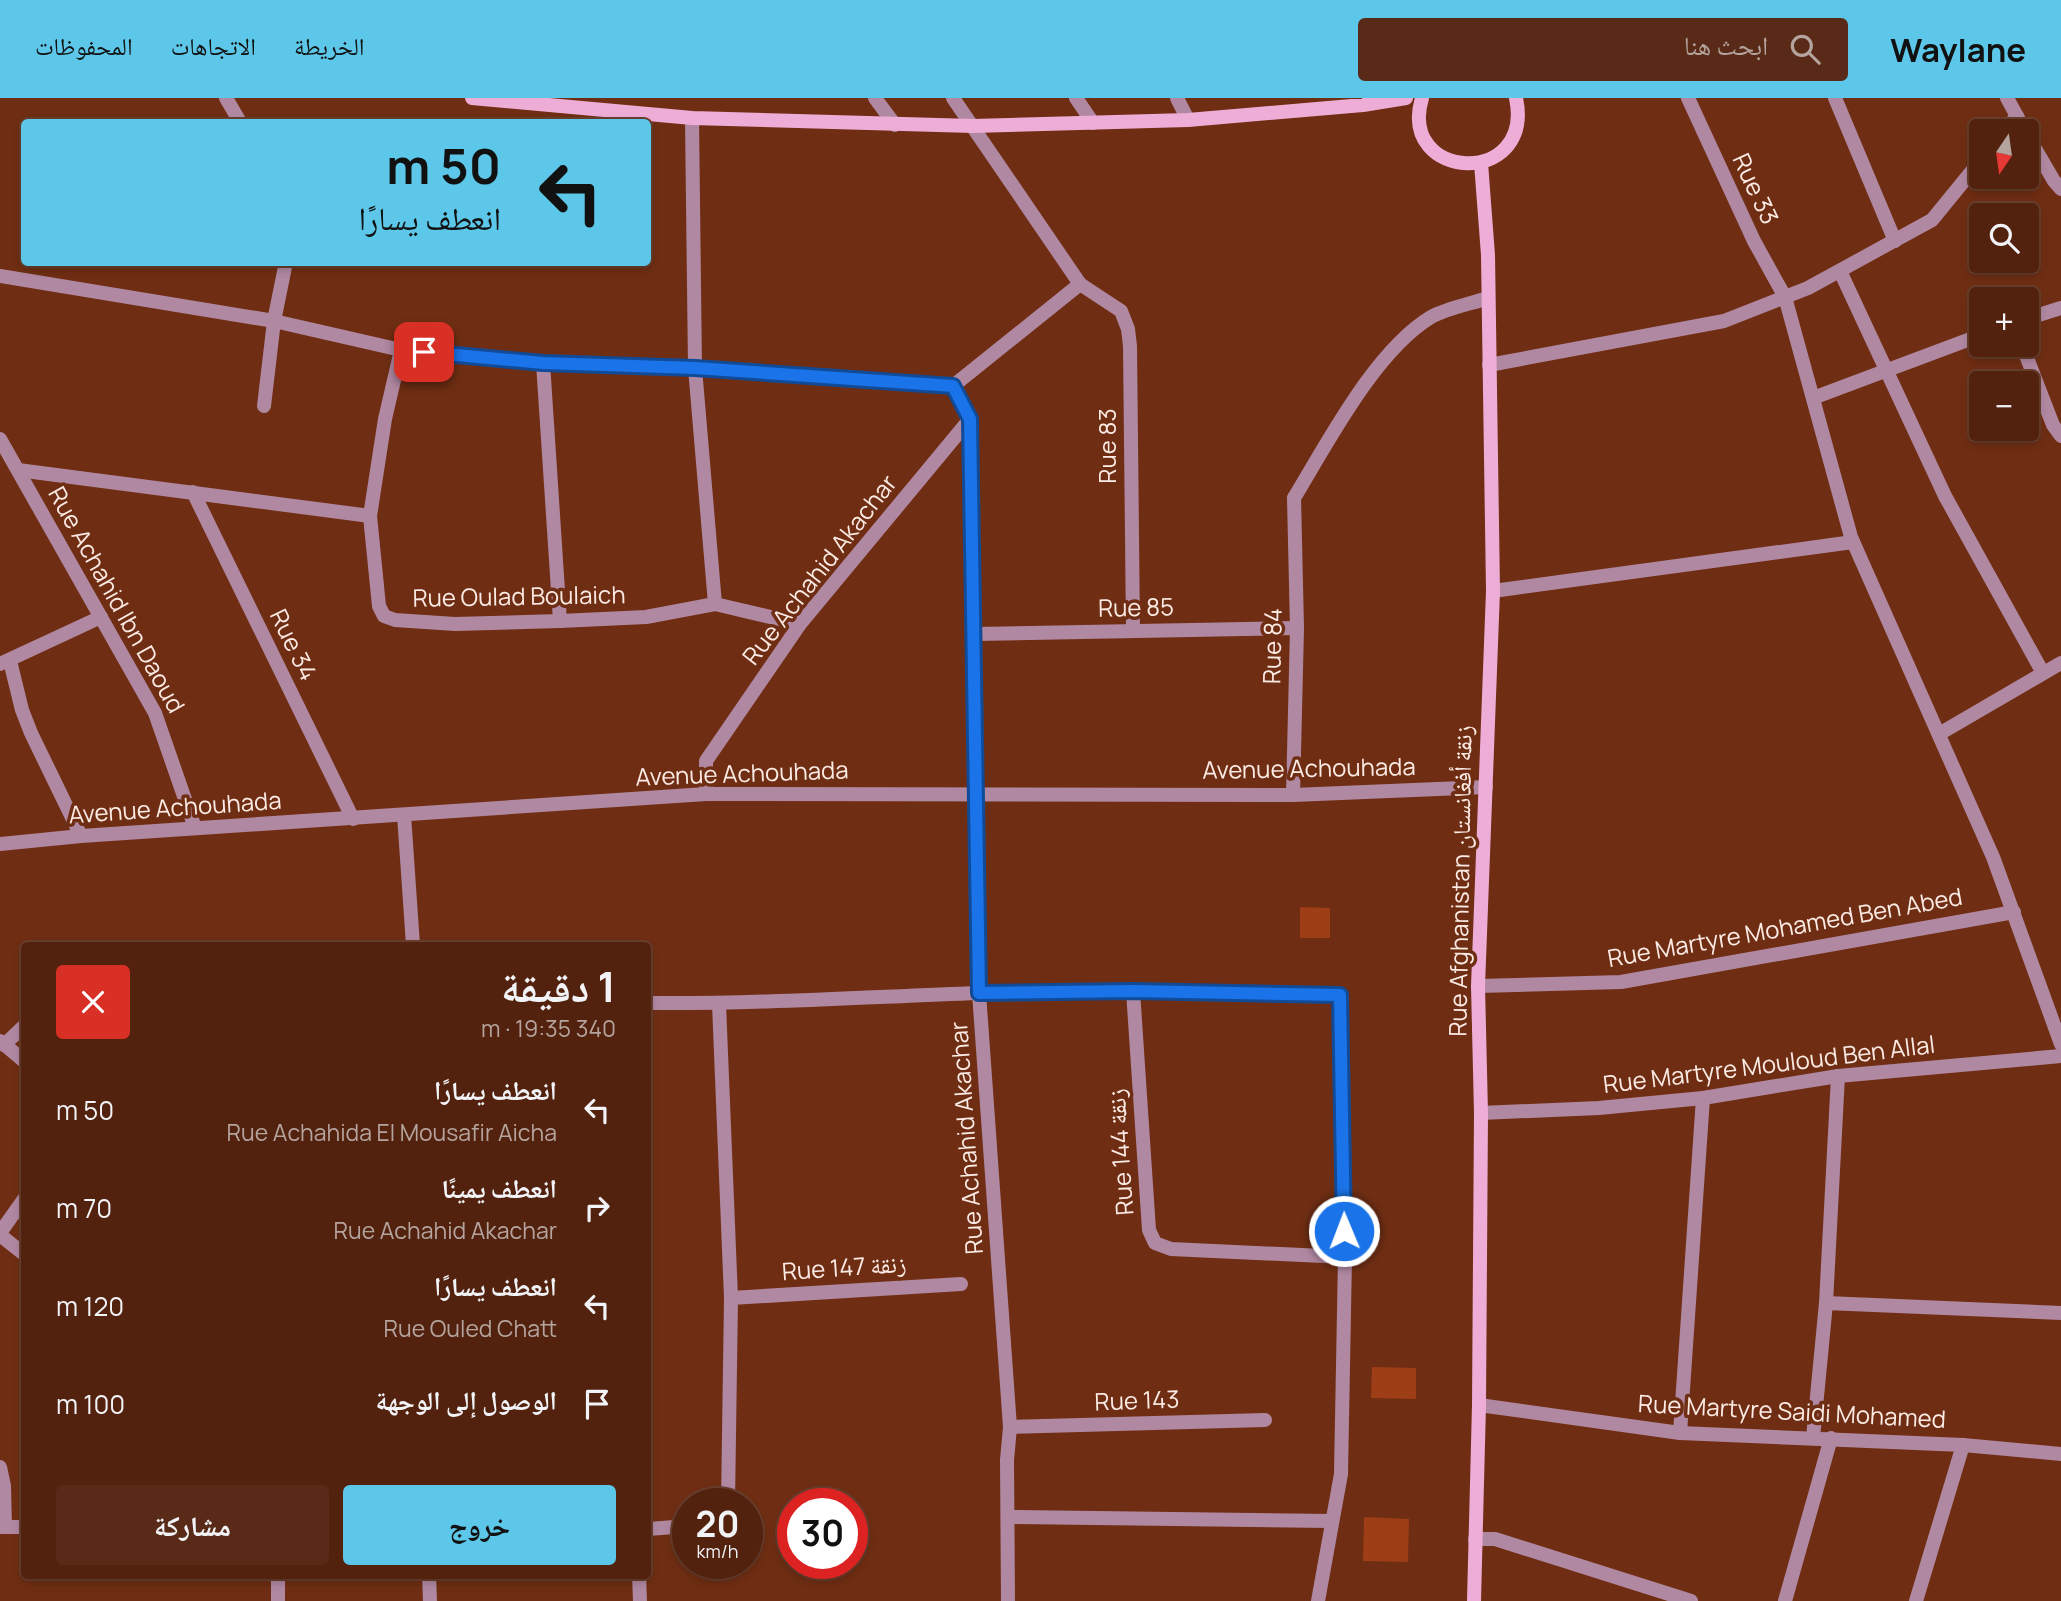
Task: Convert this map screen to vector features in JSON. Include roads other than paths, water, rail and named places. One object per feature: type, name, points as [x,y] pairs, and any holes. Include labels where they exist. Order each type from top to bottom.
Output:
[{"type":"street","points":[[226,98],[238,119]]},
{"type":"street","points":[[472,98],[692,118],[973,126],[1188,120],[1405,98]]},
{"type":"street","points":[[875,98],[895,125]]},
{"type":"street","points":[[0,276],[274,321],[401,350],[543,363],[695,368],[953,386],[1080,284],[953,98]]},
{"type":"street","points":[[1076,98],[1093,122]]},
{"type":"street","points":[[1177,98],[1188,120]]},
{"type":"street","points":[[1422,98],[1418,110],[1419,123],[1430,148],[1444,159],[1462,164],[1481,163],[1498,156],[1509,145],[1517,131],[1517,98]]},
{"type":"street","name":"Rue 33","points":[[1688,98],[1754,241],[1785,297],[1853,542],[1993,857],[2061,1044]]},
{"type":"street","points":[[1835,98],[1895,240]]},
{"type":"street","points":[[2007,98],[2019,119]]},
{"type":"street","points":[[692,118],[695,368],[715,604],[800,624]]},
{"type":"street","points":[[2039,155],[2061,189]]},
{"type":"street","name":"Rue Afghanistan زنقة أفغانستان","points":[[1474,1601],[1479,1405],[1481,1114],[1478,986],[1493,591],[1488,255],[1481,163]]},
{"type":"street","points":[[1489,365],[1724,321],[1808,288],[1932,220],[1969,175]]},
{"type":"street","points":[[264,406],[274,321],[285,266]]},
{"type":"street","points":[[1840,271],[1945,496],[2043,673]]},
{"type":"street","name":"Rue 83","points":[[1080,284],[1121,311],[1128,329],[1133,630]]},
{"type":"street","name":"Rue 84","points":[[1293,795],[1297,628],[1294,498],[1343,417],[1392,350],[1432,317],[1488,298]]},
{"type":"street","points":[[2039,315],[2061,308]]},
{"type":"street","points":[[1813,398],[1969,340]]},
{"type":"street","name":"Rue Oulad Boulaich","points":[[401,350],[385,419],[370,516],[378,598],[384,616],[410,622],[455,624],[560,621],[646,617],[715,604]]},
{"type":"street","points":[[2027,357],[2053,425],[2061,436]]},
{"type":"street","points":[[543,363],[560,621]]},
{"type":"street","name":"Rue Achahid Akachar","points":[[953,386],[970,419],[979,993],[1010,1427],[1007,1460],[1008,1601]]},
{"type":"street","name":"Rue Achahid Akachar","points":[[706,794],[706,761],[800,624],[970,419]]},
{"type":"street","name":"Rue Achahid Ibn Daoud","points":[[0,439],[155,713],[195,828]]},
{"type":"street","points":[[18,470],[370,516]]},
{"type":"street","name":"Rue 34","points":[[193,492],[353,819]]},
{"type":"street","points":[[1493,591],[1853,542]]},
{"type":"street","points":[[81,836],[31,733],[5,663],[101,617]]},
{"type":"street","name":"Rue 85","points":[[975,634],[1297,628]]},
{"type":"street","points":[[1938,734],[2061,663]]},
{"type":"street","name":"Avenue Achouhada","points":[[0,844],[81,836],[706,794],[821,792],[1293,795],[1486,787]]},
{"type":"street","points":[[404,815],[413,942]]},
{"type":"street","name":"Rue Martyre Mohamed Ben Abed","points":[[1478,986],[1620,982],[2014,912]]},
{"type":"street","points":[[651,1003],[719,1004],[979,993],[1133,991],[1340,995],[1345,1257],[1341,1474],[1318,1601]]},
{"type":"street","name":"Rue 144 زنقة","points":[[1133,991],[1149,1230],[1156,1242],[1171,1249],[1345,1257]]},
{"type":"street","points":[[719,1004],[731,1298],[727,1488]]},
{"type":"street","points":[[21,1028],[2,1043],[21,1059]]},
{"type":"street","name":"Rue Martyre Mouloud Ben Allal","points":[[1481,1114],[1599,1108],[1703,1098],[1838,1076],[2061,1056]]},
{"type":"street","points":[[1813,1438],[1826,1303],[1838,1076]]},
{"type":"street","points":[[1680,1433],[1703,1098]]},
{"type":"street","points":[[21,1203],[0,1234],[21,1252]]},
{"type":"street","name":"Rue 147 زنقة","points":[[731,1298],[961,1284]]},
{"type":"street","points":[[1826,1303],[2061,1313]]},
{"type":"street","name":"Rue Martyre Saidi Mohamed","points":[[1479,1405],[1680,1433],[1963,1445],[2061,1454]]},
{"type":"street","name":"Rue 143","points":[[1010,1427],[1265,1420]]},
{"type":"street","points":[[1785,1601],[1831,1438]]},
{"type":"street","points":[[1916,1601],[1963,1445]]},
{"type":"street","points":[[0,1467],[4,1486],[2,1527],[21,1527]]},
{"type":"street","points":[[1009,1517],[1332,1521]]},
{"type":"street","points":[[651,1528],[672,1527]]},
{"type":"street","points":[[1475,1539],[1495,1539],[1691,1601]]},
{"type":"street","points":[[278,1579],[278,1601]]},
{"type":"street","points":[[429,1579],[430,1601]]},
{"type":"street","points":[[639,1579],[640,1601]]}]
